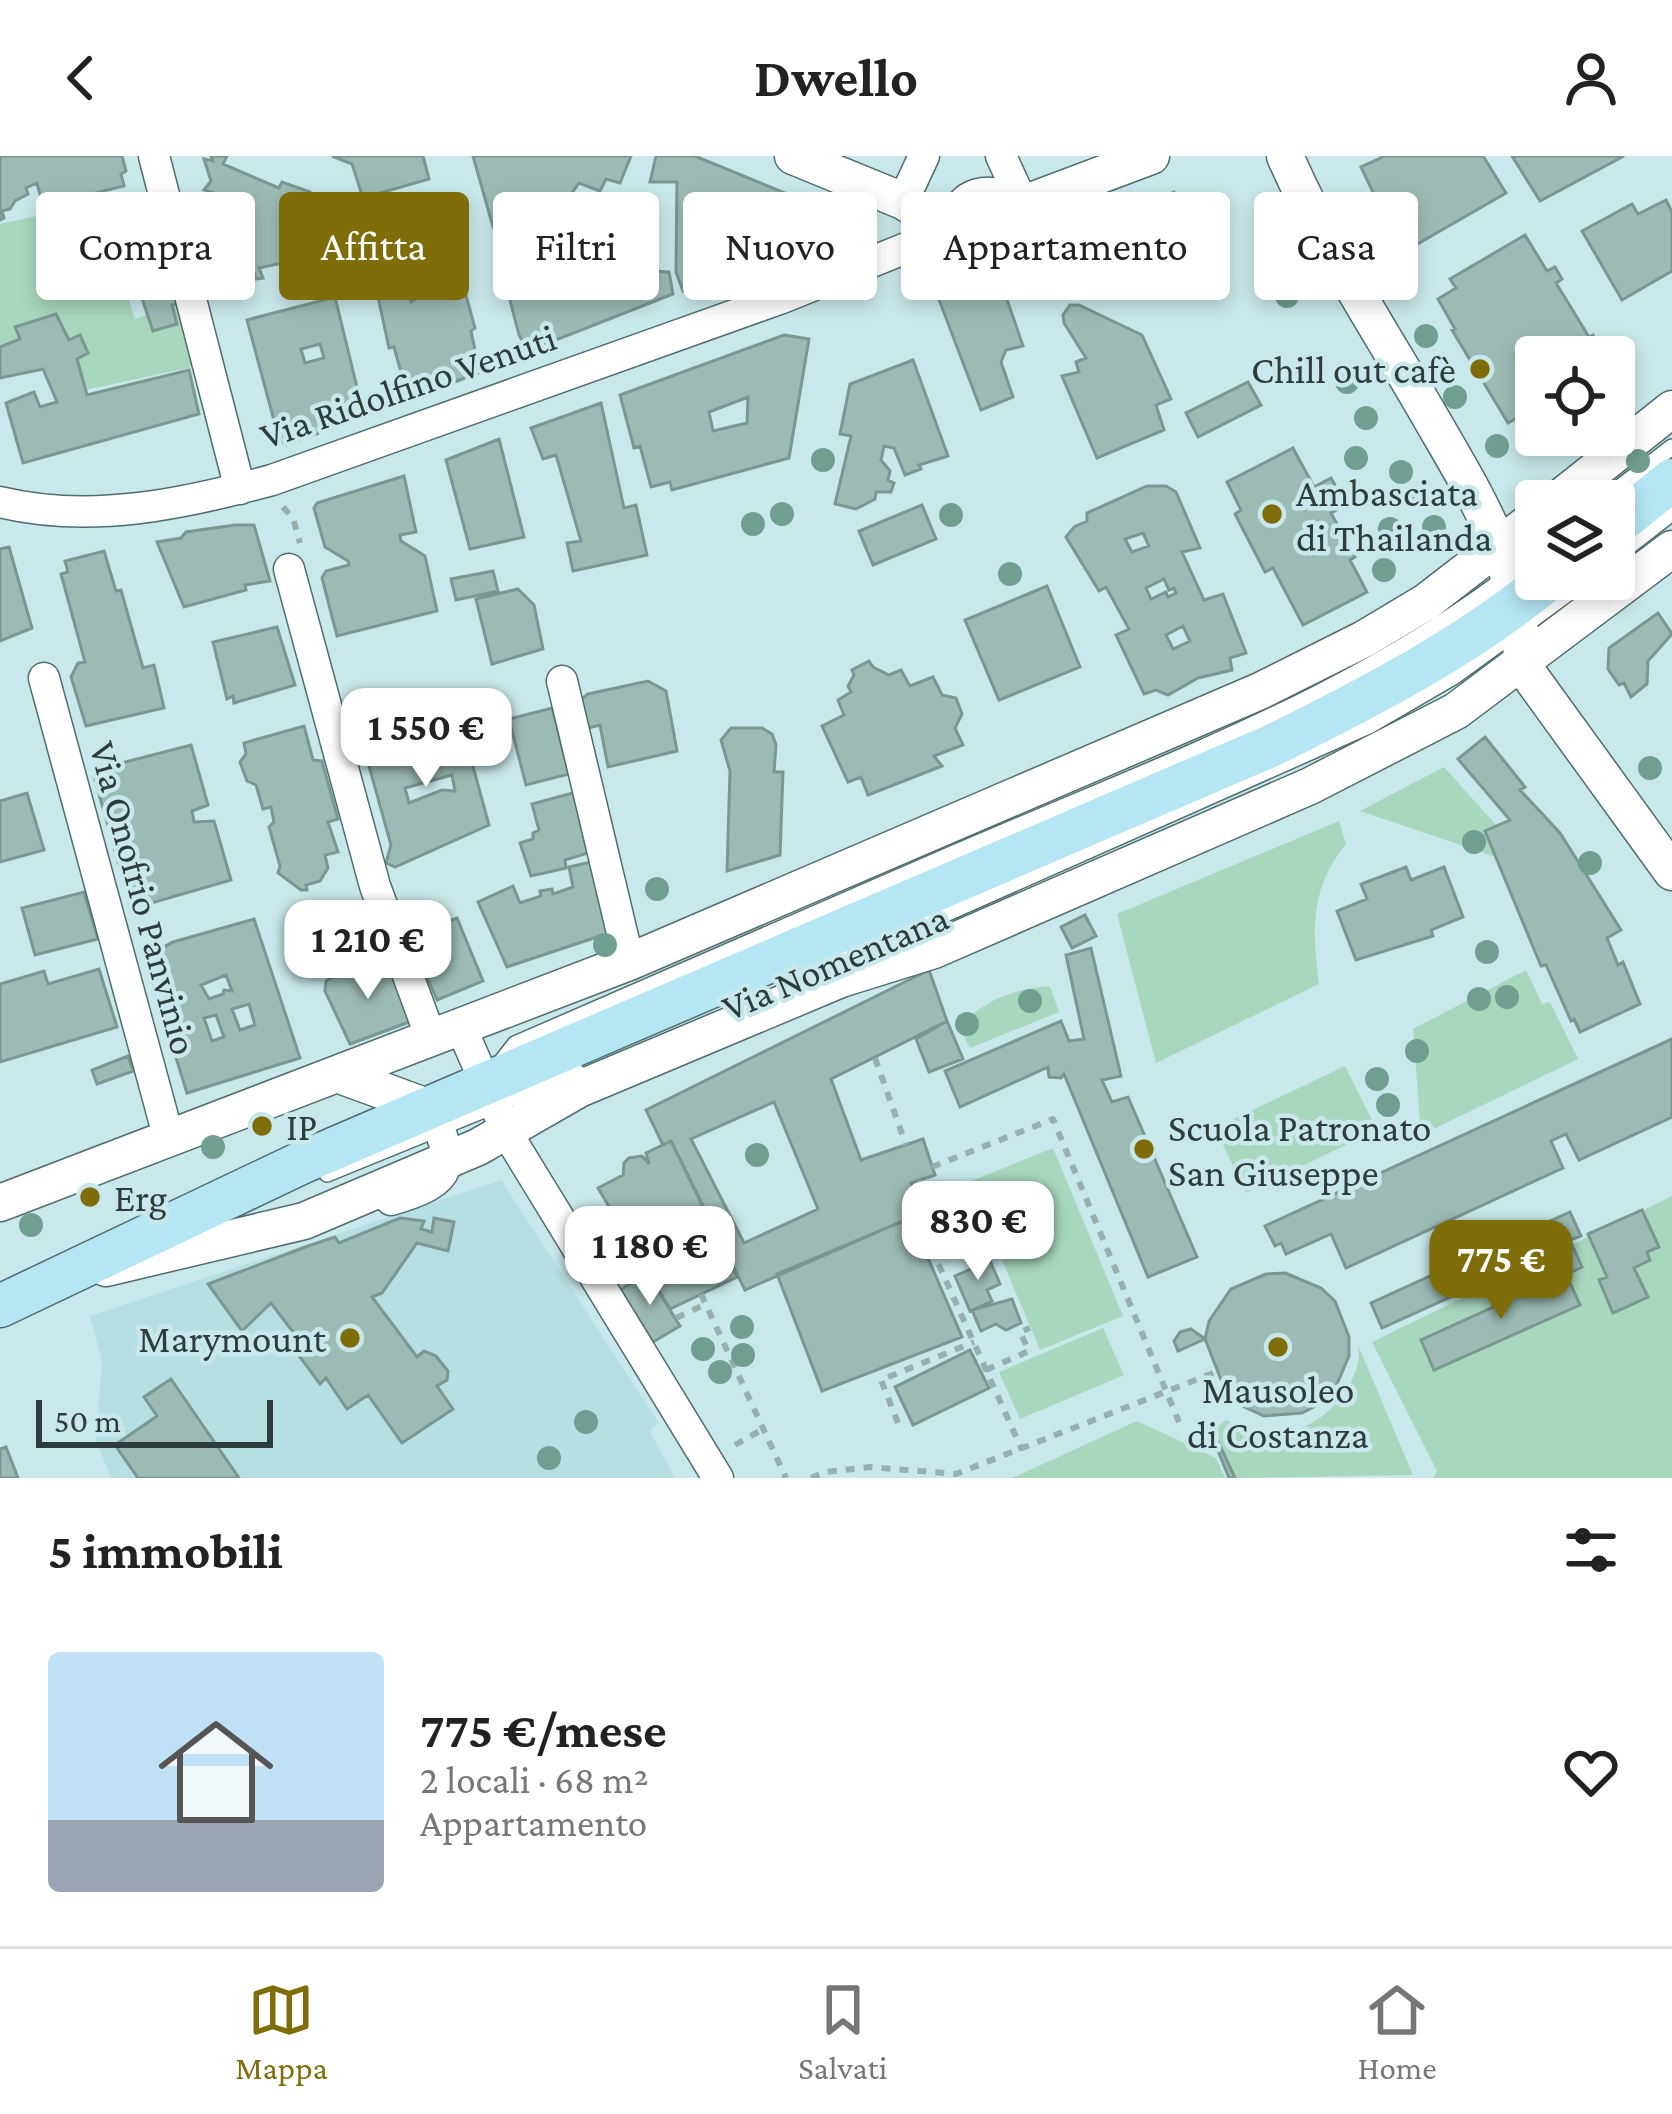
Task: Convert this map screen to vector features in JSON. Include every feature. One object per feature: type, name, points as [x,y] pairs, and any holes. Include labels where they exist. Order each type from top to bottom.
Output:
[{"type":"main road","points":[[1635,510],[1672,480]]},
{"type":"main road","name":"Via Nomentana","points":[[0,1306],[174,1221],[440,1132],[495,1108],[1273,745],[1390,686],[1515,599]]},
{"type":"street","points":[[154,156],[240,489]]},
{"type":"street","points":[[793,156],[901,200]]},
{"type":"street","points":[[907,192],[924,156]]},
{"type":"street","points":[[1001,156],[1018,192]]},
{"type":"street","points":[[1055,192],[1151,156]]},
{"type":"street","points":[[1286,156],[1336,255],[1468,483],[1515,577]]},
{"type":"street","name":"Via Ridolfino Venuti","points":[[0,502],[86,513],[171,504],[240,489],[901,251]]},
{"type":"street","points":[[1583,480],[1672,410]]},
{"type":"street","name":"Via Nomentana","points":[[1635,560],[1672,549]]},
{"type":"street","points":[[289,568],[375,886],[446,1033],[718,1478]]},
{"type":"street","name":"Via Nomentana","points":[[0,1203],[629,962],[1297,673],[1426,602],[1515,594]]},
{"type":"street","name":"Via Nomentana","points":[[495,1108],[579,1089],[861,971],[934,950],[1310,786],[1456,712],[1519,600]]},
{"type":"street","points":[[1527,600],[1672,872]]},
{"type":"street","name":"Via Onofrio Panvinio","points":[[44,678],[169,1139]]},
{"type":"street","points":[[562,681],[629,962]]},
{"type":"street","points":[[337,1074],[440,1132]]},
{"type":"street","name":"Via Nomentana","points":[[50,1282],[295,1205],[440,1132]]},
{"type":"lane","points":[[1630,480],[1672,447]]},
{"type":"lane","points":[[1635,542],[1672,513]]},
{"type":"lane","name":"Via Nomentana","points":[[307,1182],[440,1132]]},
{"type":"path","points":[[281,504],[293,518]]},
{"type":"path","points":[[875,1058],[906,1145]]},
{"type":"path","points":[[932,1167],[1053,1119],[1179,1422]]},
{"type":"path","points":[[919,1180],[936,1230],[930,1245],[1022,1450]]},
{"type":"path","points":[[701,1294],[786,1478]]},
{"type":"path","points":[[676,1318],[706,1304]]},
{"type":"path","points":[[986,1370],[1029,1351],[1020,1332],[1030,1328]]},
{"type":"path","points":[[898,1423],[880,1380],[974,1342]]},
{"type":"path","points":[[811,1478],[870,1467],[956,1474],[1216,1372]]},
{"type":"shaded area","name":"Marymount","points":[[501,1180],[658,1422],[650,1432],[675,1478],[111,1478],[96,1440],[102,1360],[90,1316]]},
{"type":"green space","points":[[36,216],[36,300],[129,300],[135,319],[184,302],[202,365],[85,390],[69,341],[0,360],[0,224]]},
{"type":"green space","points":[[1444,767],[1497,826],[1485,832],[1496,857],[1360,811]]},
{"type":"green space","points":[[1339,821],[1346,844],[1326,877],[1316,910],[1319,984],[1156,1063],[1117,914]]},
{"type":"green space","points":[[1526,970],[1542,1004],[1550,1002],[1578,1059],[1421,1135],[1413,1029]]},
{"type":"green space","points":[[1050,986],[1059,1012],[970,1048],[959,1027],[979,1010],[1012,993]]},
{"type":"green space","points":[[1345,1066],[1377,1130],[1246,1193],[1215,1128]]},
{"type":"green space","points":[[1053,1148],[1123,1316],[1040,1350],[969,1182]]},
{"type":"green space","points":[[1672,1196],[1672,1478],[1433,1478],[1437,1471],[1372,1342]]},
{"type":"green space","points":[[1103,1328],[1124,1375],[1020,1419],[999,1372]]},
{"type":"green space","points":[[1358,1345],[1413,1475],[1236,1478],[1213,1430],[1226,1420],[1276,1433],[1307,1426],[1334,1406],[1352,1380]]},
{"type":"green space","points":[[1137,1421],[1216,1458],[1225,1478],[1012,1478]]},
{"type":"building","points":[[0,156],[122,156],[124,186],[100,192],[39,192],[37,183],[2,211],[0,220]]},
{"type":"building","points":[[211,156],[227,156],[223,164],[279,188],[282,182],[310,192],[279,192],[279,264],[259,268],[263,278],[255,276],[255,192],[204,190],[211,181],[204,159],[213,161]]},
{"type":"building","points":[[332,156],[423,156],[429,179],[384,192],[361,192],[352,164]]},
{"type":"building","points":[[473,156],[631,156],[620,183],[606,179],[600,191],[579,183],[573,192],[493,192],[493,227]]},
{"type":"building","points":[[656,156],[695,156],[782,192],[683,192],[683,291],[676,272],[677,182],[650,182]]},
{"type":"building","points":[[1385,156],[1483,156],[1506,193],[1418,244],[1418,192],[1373,192],[1361,167]]},
{"type":"building","points":[[1512,156],[1624,156],[1540,201]]},
{"type":"building","points":[[1666,200],[1672,212],[1672,271],[1622,300],[1582,231],[1632,204],[1638,214]]},
{"type":"building","points":[[1525,235],[1547,271],[1555,267],[1562,279],[1556,283],[1588,336],[1515,336],[1515,419],[1508,423],[1438,299],[1456,288],[1450,279]]},
{"type":"building","points":[[659,271],[669,272],[673,294],[659,300]]},
{"type":"building","points":[[142,300],[184,300],[172,305],[177,324],[153,331]]},
{"type":"building","points":[[336,300],[364,416],[287,445],[279,439],[247,320]],"holes":[[[320,344],[324,358],[305,363],[301,349]]]},
{"type":"building","points":[[379,300],[467,300],[477,359],[482,358],[486,370],[402,402],[397,385],[404,383],[394,347],[389,348]]},
{"type":"building","points":[[510,300],[658,300],[528,351]]},
{"type":"building","points":[[939,300],[1007,300],[1023,346],[1006,350],[1001,362],[1013,397],[981,410]]},
{"type":"building","points":[[1070,305],[1142,335],[1171,399],[1156,405],[1164,430],[1097,458],[1062,376],[1079,372],[1076,362],[1086,358],[1064,323]]},
{"type":"building","points":[[56,314],[69,340],[80,335],[88,353],[77,359],[87,395],[189,370],[199,414],[23,463],[6,403],[34,392],[40,407],[57,402],[43,369],[0,378],[0,347],[20,339],[15,327]]},
{"type":"building","points":[[784,335],[809,339],[789,458],[672,490],[670,482],[651,487],[640,446],[634,448],[620,395]],"holes":[[[748,397],[747,423],[713,431],[709,412]]]},
{"type":"building","points":[[913,360],[948,456],[905,475],[894,448],[884,446],[881,460],[890,471],[888,480],[894,483],[891,492],[876,492],[875,499],[856,509],[835,504],[851,436],[840,434],[850,384]]},
{"type":"building","points":[[1248,382],[1261,405],[1198,437],[1186,413]]},
{"type":"building","points":[[601,403],[624,508],[636,505],[647,555],[573,571],[567,543],[581,541],[556,455],[543,459],[531,428]]},
{"type":"building","points":[[499,439],[524,537],[470,549],[446,460]]},
{"type":"building","points":[[1293,448],[1314,487],[1331,478],[1346,505],[1331,513],[1367,592],[1303,625],[1273,568],[1265,572],[1235,514],[1241,510],[1227,482]]},
{"type":"building","points":[[404,476],[416,532],[400,535],[401,541],[425,556],[437,611],[337,636],[322,578],[326,571],[349,565],[325,547],[314,508],[317,503]]},
{"type":"building","points":[[1147,486],[1166,486],[1176,492],[1200,548],[1182,552],[1204,600],[1223,594],[1246,653],[1230,658],[1232,670],[1198,678],[1168,695],[1156,690],[1144,694],[1116,635],[1129,629],[1106,587],[1099,591],[1066,537],[1087,521],[1087,513]],"holes":[[[1143,533],[1149,546],[1132,552],[1125,539]],[[1164,579],[1176,593],[1151,599],[1146,588]],[[1183,626],[1190,641],[1173,649],[1166,635]]]},
{"type":"building","points":[[922,505],[936,539],[873,565],[859,531]]},
{"type":"building","points":[[254,525],[270,581],[184,607],[157,542]]},
{"type":"building","points":[[9,547],[32,628],[0,641],[0,549]]},
{"type":"building","points":[[104,551],[116,591],[121,590],[143,668],[154,665],[164,708],[86,726],[71,677],[78,663],[85,662],[61,574],[68,572],[65,561]]},
{"type":"building","points":[[493,571],[498,591],[456,600],[451,579]]},
{"type":"building","points":[[1047,586],[1080,667],[999,700],[965,620]]},
{"type":"building","points":[[518,589],[534,605],[543,649],[492,664],[476,599]]},
{"type":"building","points":[[1658,613],[1672,634],[1648,661],[1647,684],[1631,697],[1608,669],[1609,648]]},
{"type":"building","points":[[277,627],[295,685],[234,703],[233,696],[227,699],[213,642]]},
{"type":"building","points":[[869,661],[889,675],[901,670],[910,686],[933,677],[942,695],[956,698],[962,714],[955,728],[963,745],[934,756],[942,766],[868,795],[861,777],[848,782],[822,726],[844,715],[838,700],[851,692],[852,670]]},
{"type":"building","points":[[648,681],[666,691],[677,751],[608,767],[600,725],[581,730],[573,705],[588,694]]},
{"type":"building","points":[[552,708],[569,774],[526,785],[509,719]]},
{"type":"building","points":[[464,718],[469,728],[463,730],[489,825],[395,867],[386,863],[391,845],[364,748]],"holes":[[[452,775],[455,791],[442,790],[409,803],[405,788]]]},
{"type":"building","points":[[304,726],[313,760],[322,761],[338,819],[328,822],[338,852],[325,855],[328,868],[320,881],[301,890],[278,873],[269,827],[274,822],[271,807],[263,809],[256,785],[247,781],[240,762],[246,754],[244,743]]},
{"type":"building","points":[[731,728],[762,728],[772,734],[774,772],[783,772],[780,855],[727,871],[730,771],[721,740]]},
{"type":"building","points":[[1485,737],[1525,787],[1520,790],[1560,833],[1621,930],[1607,938],[1640,1004],[1580,1032],[1546,965],[1541,966],[1485,831],[1510,820],[1458,759]]},
{"type":"building","points":[[191,745],[208,805],[192,811],[194,822],[214,821],[231,880],[131,909],[94,776],[98,769]]},
{"type":"building","points":[[576,792],[591,852],[565,860],[566,868],[531,876],[520,843],[533,839],[539,830],[532,804]]},
{"type":"building","points":[[27,793],[44,850],[0,862],[0,801]]},
{"type":"building","points":[[591,862],[612,932],[507,967],[478,902],[513,886],[520,903],[541,896],[540,891],[552,889],[553,894],[573,887],[569,867]]},
{"type":"building","points":[[1406,867],[1411,880],[1444,867],[1463,917],[1431,930],[1433,936],[1356,960],[1337,911],[1367,899],[1361,884]]},
{"type":"building","points":[[84,892],[98,939],[35,955],[22,908]]},
{"type":"building","points":[[432,903],[445,922],[457,918],[483,981],[437,1000],[411,939],[425,933],[415,912],[431,908]]},
{"type":"building","points":[[1085,915],[1096,936],[1072,948],[1061,927]]},
{"type":"building","points":[[254,919],[300,1058],[187,1093],[145,957],[173,942]],"holes":[[[226,975],[232,991],[209,999],[201,985]],[[249,1004],[255,1025],[240,1030],[232,1009]],[[216,1015],[224,1037],[212,1041],[204,1018]]]},
{"type":"building","points":[[1091,948],[1121,1076],[1102,1080],[1112,1102],[1128,1097],[1197,1257],[1148,1277],[1064,1074],[1049,1077],[1048,1067],[960,1107],[945,1071],[1061,1021],[1069,1041],[1084,1039],[1066,955]]},
{"type":"building","points":[[391,961],[412,1021],[350,1044],[325,991],[326,981]]},
{"type":"building","points":[[99,969],[117,1027],[0,1062],[0,984],[44,971],[48,984]]},
{"type":"building","points":[[929,970],[947,1021],[831,1079],[861,1160],[923,1139],[935,1175],[911,1183],[927,1224],[908,1231],[903,1221],[745,1290],[671,1141],[663,1145],[646,1110]],"holes":[[[774,1102],[818,1209],[744,1243],[691,1139]]]},
{"type":"building","points":[[947,1021],[963,1059],[929,1072],[916,1039]]},
{"type":"building","points":[[1672,1039],[1672,1117],[1579,1160],[1566,1134],[1551,1141],[1563,1168],[1346,1268],[1331,1234],[1286,1254],[1281,1243],[1275,1246],[1265,1226]]},
{"type":"building","points":[[128,1056],[133,1071],[97,1084],[92,1070]]},
{"type":"building","points":[[671,1141],[737,1277],[670,1309],[598,1188],[623,1175],[629,1158],[642,1156],[649,1164],[646,1153]]},
{"type":"building","points":[[1642,1210],[1659,1247],[1647,1252],[1650,1260],[1634,1268],[1648,1297],[1613,1313],[1599,1280],[1607,1277],[1588,1234]]},
{"type":"building","points":[[1570,1212],[1581,1236],[1570,1240],[1582,1267],[1563,1276],[1552,1251],[1382,1328],[1371,1303]]},
{"type":"building","points":[[400,1218],[424,1221],[421,1229],[432,1232],[434,1218],[454,1222],[448,1251],[417,1243],[382,1293],[372,1297],[417,1357],[424,1351],[436,1356],[448,1371],[447,1380],[437,1386],[453,1409],[402,1443],[368,1395],[347,1409],[326,1378],[320,1384],[285,1337],[293,1332],[271,1303],[242,1331],[208,1284],[335,1237],[339,1243]]},
{"type":"building","points":[[903,1221],[908,1231],[915,1228],[962,1337],[822,1391],[777,1274]]},
{"type":"building","points":[[987,1254],[1000,1284],[987,1290],[992,1301],[970,1311],[955,1276],[980,1265],[977,1258]]},
{"type":"building","points":[[647,1273],[680,1326],[653,1342],[620,1290]]},
{"type":"building","name":"Mausoleo di Costanza","points":[[1285,1273],[1321,1288],[1335,1301],[1349,1337],[1349,1356],[1334,1391],[1319,1404],[1302,1413],[1264,1416],[1229,1400],[1205,1339],[1209,1321],[1231,1289],[1266,1274]]},
{"type":"building","points":[[1566,1274],[1580,1305],[1434,1370],[1421,1340]]},
{"type":"building","points":[[1012,1299],[1021,1323],[1006,1330],[996,1324],[981,1331],[972,1310]]},
{"type":"building","points":[[1191,1329],[1205,1339],[1178,1351],[1174,1341],[1180,1332]]},
{"type":"building","points":[[970,1350],[989,1388],[913,1425],[895,1387]]},
{"type":"building","points":[[171,1379],[239,1478],[138,1478],[115,1445],[157,1416],[144,1397]]},
{"type":"building","points":[[1206,1421],[1210,1424],[1235,1478],[1229,1478]]},
{"type":"building","points":[[6,1447],[18,1478],[0,1478],[0,1449]]},
{"type":"place","name":"Chill out cafè","points":[[1480,369]]},
{"type":"place","name":"Ambasciata di Thailanda","points":[[1272,514]]},
{"type":"place","name":"IP","points":[[262,1126]]},
{"type":"place","name":"Scuola Patronato San Giuseppe","points":[[1144,1149]]},
{"type":"place","name":"Erg","points":[[90,1197]]},
{"type":"place","name":"Marymount","points":[[350,1338]]},
{"type":"place","name":"Mausoleo di Costanza","points":[[1278,1347]]}]
